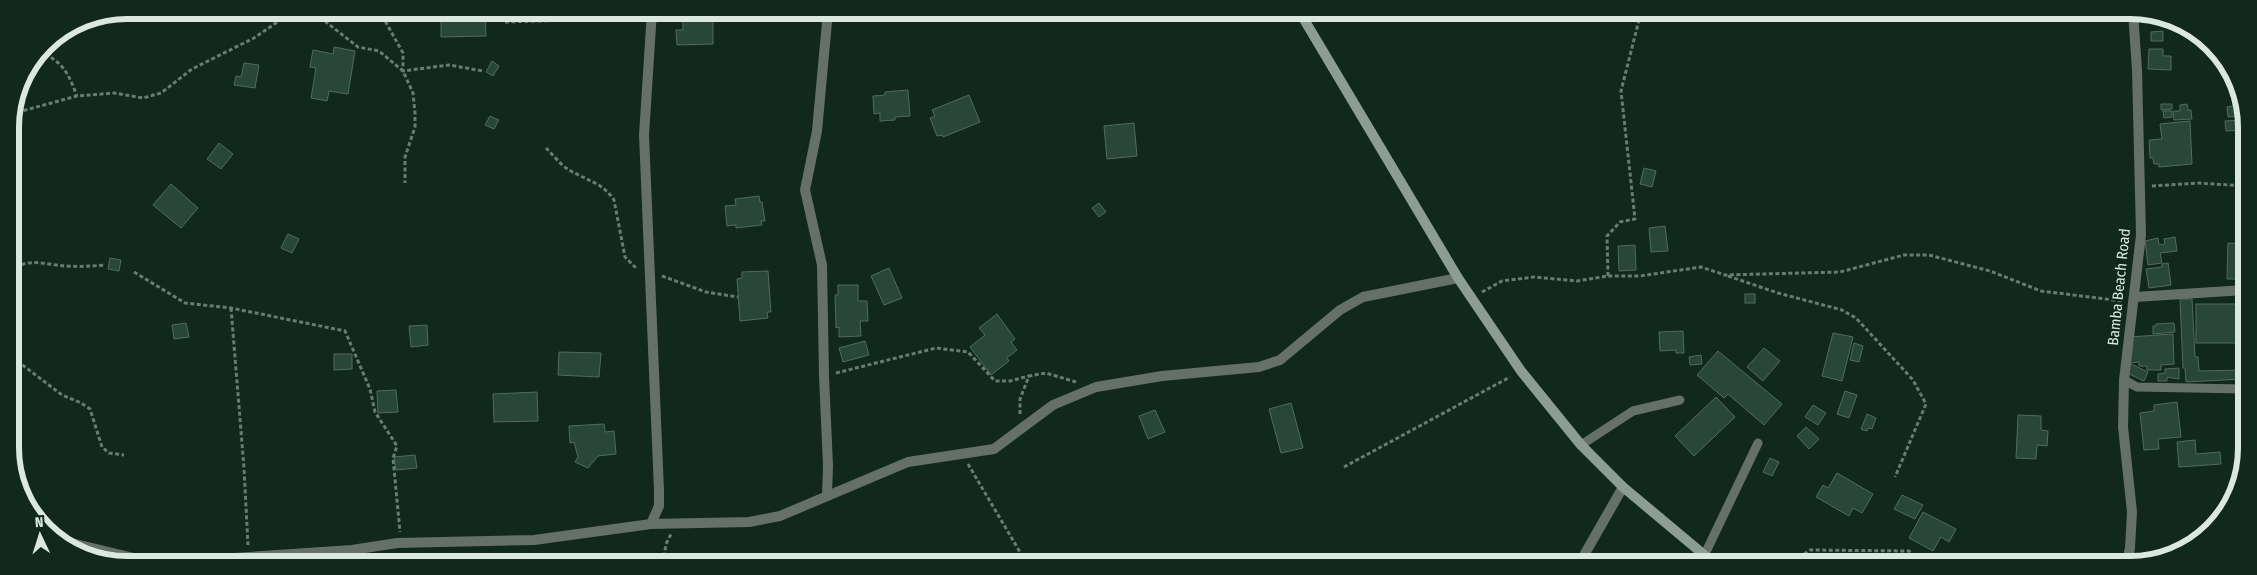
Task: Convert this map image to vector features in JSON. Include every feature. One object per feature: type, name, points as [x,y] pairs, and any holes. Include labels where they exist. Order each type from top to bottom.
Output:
[{"type":"main road","points":[[1304,19],[1458,278],[1521,371],[1581,445],[1623,487],[1704,556]]},
{"type":"street","points":[[651,19],[644,135],[660,490],[659,506],[651,524]]},
{"type":"street","points":[[826,495],[828,466],[822,265],[805,190],[817,131],[827,19]]},
{"type":"street","name":"Bamba Beach Road","points":[[2128,556],[2132,512],[2123,427],[2124,380],[2128,337],[2135,300],[2141,235],[2141,187],[2133,19]]},
{"type":"street","points":[[234,556],[352,550],[398,543],[534,540],[651,524],[749,522],[780,516],[908,462],[994,449],[1053,405],[1096,388],[1162,376],[1259,367],[1280,360],[1340,310],[1363,297],[1458,278]]},
{"type":"street","points":[[2135,300],[2238,291]]},
{"type":"street","points":[[1584,556],[1623,487]]},
{"type":"street","points":[[79,545],[125,556]]},
{"type":"lane","points":[[2124,380],[2137,387],[2238,389]]},
{"type":"lane","points":[[1581,445],[1633,411],[1680,400]]},
{"type":"lane","points":[[1704,556],[1758,443]]},
{"type":"path","points":[[20,112],[77,96],[114,93],[143,98],[161,94],[192,69],[254,38],[282,19]]},
{"type":"path","points":[[324,19],[358,46],[379,51],[404,71],[449,66],[483,72]]},
{"type":"path","points":[[384,19],[403,53],[404,71],[413,93],[415,127],[405,157],[405,183]]},
{"type":"path","points":[[505,22],[575,19]]},
{"type":"path","points":[[1608,276],[1607,236],[1620,222],[1634,219],[1621,91],[1639,19]]},
{"type":"path","points":[[45,55],[58,62],[68,73],[77,96]]},
{"type":"path","points":[[546,148],[568,169],[602,186],[609,193],[614,200],[625,257],[636,268],[649,270],[706,292],[738,297]]},
{"type":"path","points":[[2141,187],[2198,183],[2238,186]]},
{"type":"path","points":[[1725,275],[1840,272],[1904,255],[1929,255],[1990,272],[2041,291],[2135,300]]},
{"type":"path","points":[[19,265],[30,262],[67,266],[105,266]]},
{"type":"path","points":[[1471,298],[1502,281],[1534,277],[1577,281],[1608,276],[1640,276],[1701,267],[1778,293],[1842,310],[1856,318],[1913,380],[1926,404],[1895,477]]},
{"type":"path","points":[[134,272],[185,303],[231,308],[344,331],[370,389],[375,412],[396,446],[393,458],[400,530],[398,543]]},
{"type":"path","points":[[231,308],[244,468],[248,555]]},
{"type":"path","points":[[824,376],[936,348],[968,352],[995,381],[1010,381],[1046,373],[1096,388]]},
{"type":"path","points":[[19,363],[62,395],[82,403],[90,409],[102,447],[109,453],[124,455]]},
{"type":"path","points":[[1344,467],[1521,371]]},
{"type":"path","points":[[1019,430],[1020,399],[1029,376]]},
{"type":"path","points":[[961,455],[975,474],[1022,556]]},
{"type":"path","points":[[664,556],[666,544],[675,525]]},
{"type":"path","points":[[1801,556],[1810,550],[1909,551],[1916,556]]},
{"type":"building","points":[[243,19],[262,19],[262,21]]},
{"type":"building","points":[[485,19],[486,36],[441,37],[441,20],[437,20]]},
{"type":"building","points":[[676,19],[713,19],[713,44],[677,45],[676,30],[683,30],[683,21],[676,21]]},
{"type":"building","points":[[2163,31],[2163,41],[2151,41],[2151,32]]},
{"type":"building","points":[[334,47],[355,51],[348,94],[329,91],[327,101],[311,98],[316,68],[310,67],[313,50],[333,54]]},
{"type":"building","points":[[2149,49],[2163,49],[2163,56],[2171,56],[2171,70],[2148,69]]},
{"type":"building","points":[[492,61],[499,66],[493,76],[486,72]]},
{"type":"building","points":[[244,63],[259,65],[255,88],[234,85],[236,76],[241,77]]},
{"type":"building","points":[[908,90],[910,116],[880,121],[880,113],[874,114],[873,96],[885,95],[885,92]]},
{"type":"building","points":[[969,95],[980,122],[943,137],[942,135],[937,136],[930,118],[935,116],[932,110]]},
{"type":"building","points":[[2233,100],[2235,100],[2238,116],[2228,117],[2227,107],[2233,106]]},
{"type":"building","points":[[2161,104],[2172,104],[2172,109],[2161,110]]},
{"type":"building","points":[[2187,104],[2188,110],[2191,110],[2192,119],[2174,120],[2173,111],[2180,111],[2180,105]]},
{"type":"building","points":[[2163,111],[2172,111],[2172,117],[2164,118]]},
{"type":"building","points":[[490,116],[499,120],[494,129],[485,125]]},
{"type":"building","points":[[2238,120],[2238,130],[2226,131],[2225,121]]},
{"type":"building","points":[[2190,121],[2192,164],[2159,167],[2159,164],[2154,164],[2153,158],[2150,158],[2149,140],[2162,139],[2160,124]]},
{"type":"building","points":[[1134,123],[1137,156],[1107,159],[1104,126]]},
{"type":"building","points":[[219,143],[233,154],[221,169],[207,159]]},
{"type":"building","points":[[1644,168],[1656,171],[1652,187],[1640,184]]},
{"type":"building","points":[[171,184],[198,208],[181,228],[153,205]]},
{"type":"building","points":[[759,196],[760,202],[762,202],[765,221],[761,221],[762,225],[736,228],[736,225],[727,226],[725,206],[736,205],[735,199]]},
{"type":"building","points":[[1099,203],[1106,212],[1099,217],[1092,208]]},
{"type":"building","points":[[1665,226],[1668,251],[1651,252],[1649,228]]},
{"type":"building","points":[[288,234],[299,239],[292,253],[281,248]]},
{"type":"building","points":[[2175,237],[2177,251],[2160,253],[2162,263],[2148,265],[2145,241],[2158,238],[2159,245],[2165,244],[2164,239]]},
{"type":"building","points":[[2228,243],[2238,244],[2238,279],[2227,279]]},
{"type":"building","points":[[1635,245],[1636,270],[1619,271],[1618,246]]},
{"type":"building","points":[[110,258],[121,260],[119,271],[108,269]]},
{"type":"building","points":[[2168,263],[2171,285],[2149,288],[2146,269],[2162,267],[2162,264]]},
{"type":"building","points":[[889,268],[902,298],[884,305],[871,276]]},
{"type":"building","points":[[768,271],[771,312],[767,312],[768,318],[740,321],[737,279],[742,278],[742,272]]},
{"type":"building","points":[[838,285],[858,285],[858,301],[867,301],[868,321],[860,321],[861,336],[839,337],[839,327],[836,328],[835,295],[838,295]]},
{"type":"building","points":[[1745,294],[1755,294],[1755,303],[1745,303]]},
{"type":"building","points":[[2180,299],[2192,299],[2195,357],[2198,357],[2199,371],[2238,370],[2238,379],[2186,382],[2185,368],[2183,368]]},
{"type":"building","points":[[2196,304],[2238,304],[2238,343],[2196,343]]},
{"type":"building","points":[[997,314],[1015,339],[1011,342],[1017,350],[1007,358],[1009,361],[991,375],[970,347],[985,335],[979,328]]},
{"type":"building","points":[[186,323],[189,337],[174,339],[172,325]]},
{"type":"building","points":[[2174,323],[2175,332],[2153,334],[2153,326],[2156,326],[2156,324]]},
{"type":"building","points":[[427,325],[428,345],[411,347],[409,326]]},
{"type":"building","points":[[1683,331],[1684,353],[1676,353],[1676,350],[1660,351],[1659,332]]},
{"type":"building","points":[[1833,333],[1853,337],[1842,381],[1822,376]]},
{"type":"building","points":[[2173,334],[2174,364],[2161,365],[2161,370],[2147,370],[2147,366],[2139,366],[2139,362],[2129,363],[2129,337]]},
{"type":"building","points":[[865,341],[869,355],[843,362],[839,348]]},
{"type":"building","points":[[1854,343],[1863,346],[1859,362],[1850,360]]},
{"type":"building","points":[[1764,348],[1780,361],[1763,381],[1747,367]]},
{"type":"building","points":[[1718,351],[1782,404],[1764,425],[1728,394],[1724,398],[1697,375]]},
{"type":"building","points":[[559,352],[601,353],[599,377],[558,375]]},
{"type":"building","points":[[334,354],[352,354],[352,369],[334,370]]},
{"type":"building","points":[[1701,355],[1702,364],[1690,365],[1689,357]]},
{"type":"building","points":[[2131,364],[2148,372],[2144,381],[2127,373]]},
{"type":"building","points":[[2179,368],[2179,379],[2167,377],[2167,381],[2158,381],[2158,374],[2165,373],[2165,369]]},
{"type":"building","points":[[396,390],[398,412],[378,413],[377,391]]},
{"type":"building","points":[[1845,391],[1857,395],[1849,418],[1837,414]]},
{"type":"building","points":[[537,392],[538,421],[494,422],[493,394]]},
{"type":"building","points":[[1716,397],[1735,417],[1694,456],[1675,436]]},
{"type":"building","points":[[2177,402],[2181,437],[2158,439],[2159,449],[2144,450],[2140,413],[2154,411],[2154,405]]},
{"type":"building","points":[[1291,403],[1303,448],[1281,453],[1269,409]]},
{"type":"building","points":[[1813,405],[1826,413],[1818,425],[1805,417]]},
{"type":"building","points":[[1155,410],[1165,432],[1148,439],[1139,416]]},
{"type":"building","points":[[1867,414],[1876,418],[1872,429],[1868,428],[1867,431],[1861,429]]},
{"type":"building","points":[[2018,415],[2041,416],[2041,430],[2048,431],[2047,446],[2037,445],[2036,459],[2016,458]]},
{"type":"building","points":[[604,424],[605,432],[614,431],[616,454],[598,456],[588,468],[575,462],[578,457],[574,442],[570,443],[569,426]]},
{"type":"building","points":[[1806,427],[1819,439],[1809,449],[1797,436]]},
{"type":"building","points":[[2195,440],[2196,454],[2220,452],[2221,464],[2179,467],[2177,442]]},
{"type":"building","points":[[415,455],[417,468],[396,470],[394,457]]},
{"type":"building","points":[[1770,458],[1779,462],[1772,476],[1763,472]]},
{"type":"building","points":[[1837,473],[1873,494],[1862,513],[1853,508],[1849,516],[1816,497],[1823,485],[1828,488]]},
{"type":"building","points":[[1902,495],[1923,505],[1915,519],[1894,509]]},
{"type":"building","points":[[1923,512],[1956,529],[1949,542],[1941,537],[1933,551],[1909,538]]}]
